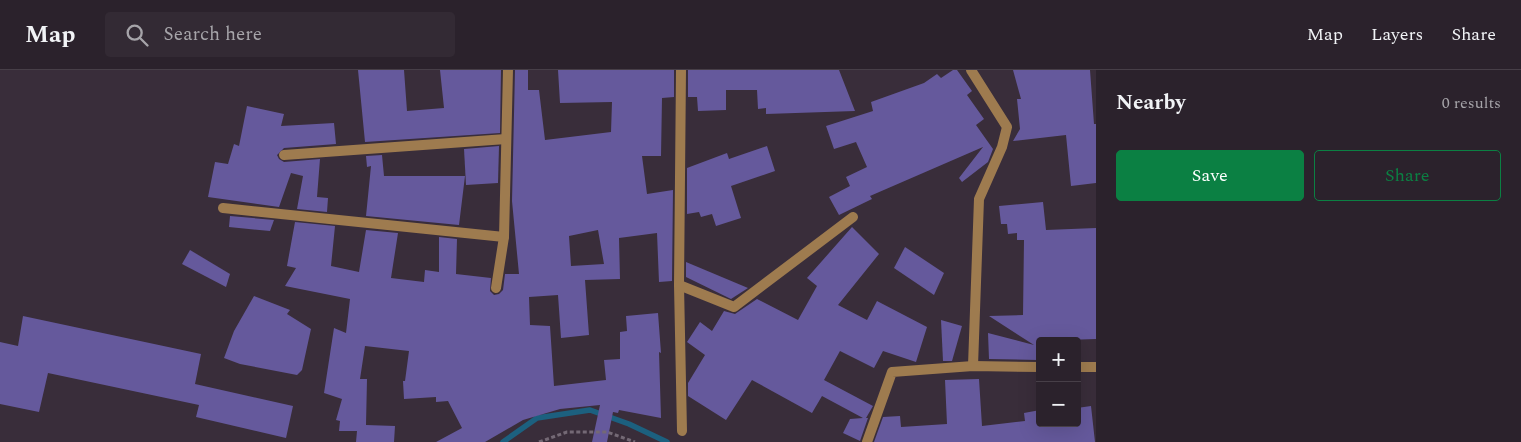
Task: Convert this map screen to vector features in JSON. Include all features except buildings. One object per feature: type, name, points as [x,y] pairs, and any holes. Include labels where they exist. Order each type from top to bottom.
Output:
[{"type":"street","points":[[496,288],[504,236],[508,70]]},
{"type":"street","points":[[681,70],[679,285],[682,431]]},
{"type":"street","points":[[971,70],[1007,127],[1002,147],[979,199],[973,366]]},
{"type":"street","points":[[284,155],[506,139]]},
{"type":"street","points":[[223,208],[504,236]]},
{"type":"street","points":[[679,285],[734,307],[853,217]]},
{"type":"street","points":[[867,442],[892,372],[973,366],[1036,367]]},
{"type":"street","points":[[1081,367],[1096,367]]},
{"type":"path","points":[[538,442],[567,432],[607,432],[635,442]]},
{"type":"waterway","points":[[503,442],[537,418],[590,410],[629,424],[667,442]]}]
